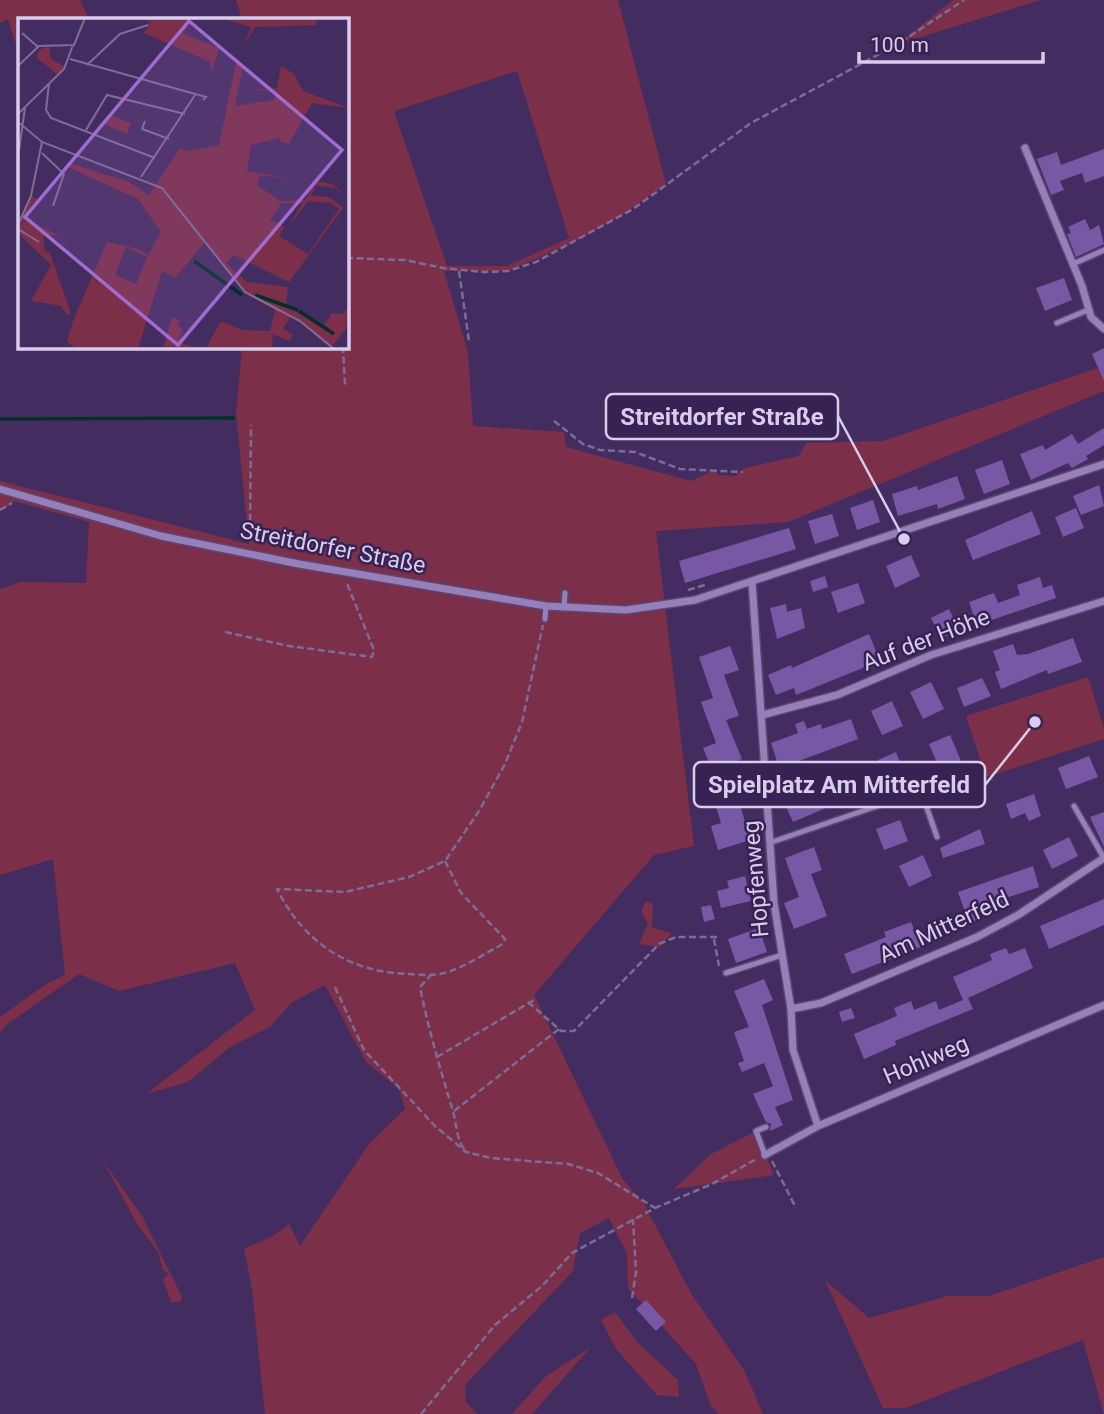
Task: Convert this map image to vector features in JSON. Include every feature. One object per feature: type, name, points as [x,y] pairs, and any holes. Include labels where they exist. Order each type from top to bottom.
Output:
[{"type":"street","points":[[1025,148],[1073,264],[1088,310],[1095,322],[1104,329]]},
{"type":"street","name":"Streitdorfer Straße","points":[[0,489],[161,536],[546,606],[595,611],[656,607],[695,600],[1104,464]]},
{"type":"street","name":"Hopfenweg","points":[[752,582],[772,842],[774,903],[791,1009],[793,1050],[818,1126]]},
{"type":"street","name":"Auf der Höhe","points":[[762,715],[837,695],[931,655],[1104,601]]},
{"type":"street","name":"Am Mitterfeld","points":[[791,1009],[821,1003],[977,937],[1018,915],[1104,858]]},
{"type":"street","name":"Hohlweg","points":[[765,1155],[818,1126],[1104,1005]]},
{"type":"lane","points":[[1073,264],[1104,250]]},
{"type":"lane","points":[[1057,323],[1088,310]]},
{"type":"lane","points":[[564,608],[565,593]]},
{"type":"lane","points":[[545,619],[546,606]]},
{"type":"lane","points":[[772,842],[921,791],[937,837]]},
{"type":"lane","name":"Am Mitterfeld","points":[[1074,806],[1104,858]]},
{"type":"lane","points":[[726,973],[782,955]]},
{"type":"lane","points":[[765,1155],[756,1132],[766,1127]]},
{"type":"path","points":[[348,258],[405,260],[443,268],[484,272],[508,271],[536,262],[633,209],[751,122],[898,44],[964,0]]},
{"type":"path","points":[[459,271],[468,341]]},
{"type":"path","points":[[343,348],[345,386]]},
{"type":"path","points":[[554,421],[583,444],[600,450],[635,452],[680,469],[743,472]]},
{"type":"path","points":[[250,531],[251,425]]},
{"type":"path","points":[[0,510],[6,509],[17,494]]},
{"type":"path","points":[[225,632],[289,646],[372,657],[374,650],[342,569]]},
{"type":"path","points":[[445,861],[461,893],[505,939],[501,945],[453,970],[432,974],[383,974],[343,959],[306,930],[287,908],[277,889],[345,892],[409,877],[445,861],[480,811],[505,764],[522,722],[545,619]]},
{"type":"path","points":[[921,791],[931,781],[982,766]]},
{"type":"path","points":[[528,1002],[559,1029],[575,1031],[659,944],[676,937],[716,937],[720,970],[726,973]]},
{"type":"path","points":[[432,974],[420,987],[436,1058],[453,1112],[456,1133],[466,1152]]},
{"type":"path","points":[[335,987],[364,1050],[435,1126],[466,1152],[491,1158],[568,1164],[598,1173],[655,1208]]},
{"type":"path","points":[[436,1058],[534,1000]]},
{"type":"path","points":[[453,1112],[559,1029]]},
{"type":"path","points":[[421,1414],[495,1325],[542,1286],[572,1253],[633,1219],[712,1184],[765,1155],[775,1163],[796,1208]]},
{"type":"path","points":[[632,1298],[636,1272],[633,1219]]},
{"type":"shaded area","points":[[0,0],[80,0],[89,18],[18,18],[18,44],[15,42],[8,19],[0,23]]},
{"type":"shaded area","points":[[236,0],[618,0],[666,184],[619,217],[576,241],[508,271],[444,271],[468,353],[473,426],[564,432],[566,447],[691,481],[716,469],[718,475],[735,476],[744,468],[799,456],[806,443],[883,441],[1098,368],[1104,380],[1104,391],[788,522],[656,531],[694,846],[654,855],[534,995],[623,1180],[643,1202],[692,1295],[744,1370],[763,1414],[719,1414],[711,1406],[696,1364],[628,1288],[627,1254],[609,1218],[580,1233],[573,1271],[465,1385],[466,1402],[477,1414],[265,1414],[252,1289],[244,1249],[273,1236],[289,1224],[300,1246],[369,1144],[405,1109],[399,1089],[366,1062],[325,985],[291,1003],[271,1026],[230,1047],[188,1082],[146,1094],[255,1010],[235,963],[119,991],[79,974],[6,1025],[0,1033],[0,1017],[46,984],[65,975],[53,859],[0,875],[0,589],[21,582],[86,583],[89,522],[14,501],[6,509],[0,510],[0,481],[249,544],[236,414],[242,348],[348,348],[348,18],[242,18]],"holes":[[[517,71],[569,238],[507,266],[447,266],[394,111]]]},
{"type":"shaded area","points":[[953,0],[1041,0],[898,44]]},
{"type":"shaded area","points":[[1088,677],[1104,728],[1104,739],[986,777],[966,716]]},
{"type":"shaded area","points":[[646,901],[653,904],[652,928],[672,933],[659,947],[639,944],[648,923],[641,912]]},
{"type":"shaded area","points":[[756,1131],[774,1175],[674,1189],[711,1154]]},
{"type":"shaded area","points":[[102,1159],[142,1216],[182,1297],[180,1302],[171,1302],[163,1279],[169,1274],[163,1270],[158,1252],[137,1224]]},
{"type":"shaded area","points":[[1104,1257],[1104,1414],[1083,1340],[906,1408],[883,1408],[825,1280],[869,1318],[948,1296],[989,1296]]},
{"type":"shaded area","points":[[615,1312],[638,1343],[678,1380],[679,1397],[657,1395],[616,1349],[601,1320]]},
{"type":"shaded area","points":[[591,1347],[532,1414],[512,1414],[546,1376]]},
{"type":"building","points":[[1104,149],[1104,176],[1085,183],[1082,173],[1060,181],[1064,190],[1051,195],[1037,159],[1057,152],[1061,165]]},
{"type":"building","points":[[1085,219],[1090,230],[1099,225],[1104,244],[1076,257],[1067,234],[1071,233],[1068,227]]},
{"type":"building","points":[[1064,278],[1072,300],[1045,311],[1036,288]]},
{"type":"building","points":[[1104,348],[1104,381],[1092,354]]},
{"type":"building","points":[[1104,428],[1104,445],[1086,456],[1088,459],[1072,468],[1068,463],[1031,480],[1020,454],[1043,445],[1045,450],[1072,434],[1078,444]]},
{"type":"building","points":[[1002,460],[1010,484],[984,494],[975,470]]},
{"type":"building","points":[[957,476],[965,499],[938,509],[937,504],[898,516],[892,494],[917,486],[918,490]]},
{"type":"building","points":[[1099,485],[1104,506],[1081,515],[1073,496]]},
{"type":"building","points":[[873,500],[880,522],[857,530],[850,508]]},
{"type":"building","points":[[1076,508],[1084,528],[1063,537],[1055,517]]},
{"type":"building","points":[[1032,511],[1041,534],[973,560],[965,540]]},
{"type":"building","points":[[832,514],[839,536],[815,544],[808,521]]},
{"type":"building","points":[[789,528],[796,549],[685,583],[679,561]]},
{"type":"building","points":[[911,555],[920,576],[895,588],[886,566]]},
{"type":"building","points":[[825,576],[828,587],[813,592],[810,581]]},
{"type":"building","points":[[1040,577],[1043,588],[1052,585],[1056,598],[977,625],[969,602],[994,593],[998,603],[1020,595],[1017,585]]},
{"type":"building","points":[[858,583],[865,603],[838,613],[831,592]]},
{"type":"building","points":[[786,604],[787,612],[801,608],[805,628],[777,639],[770,608]]},
{"type":"building","points":[[949,609],[959,630],[941,638],[931,618]]},
{"type":"building","points":[[869,634],[880,661],[796,695],[794,688],[776,695],[768,675],[791,665],[792,668]]},
{"type":"building","points":[[1073,638],[1082,662],[1048,674],[1047,670],[1001,689],[995,672],[1000,670],[993,651],[1013,644],[1017,655],[1028,654]]},
{"type":"building","points":[[730,646],[739,670],[724,675],[739,716],[726,720],[742,759],[712,770],[703,748],[716,743],[701,702],[713,698],[699,657]]},
{"type":"building","points":[[982,678],[991,696],[964,707],[957,688]]},
{"type":"building","points":[[931,682],[944,709],[923,719],[910,692]]},
{"type":"building","points":[[892,701],[903,726],[882,735],[871,711]]},
{"type":"building","points":[[851,719],[858,739],[788,765],[797,788],[807,784],[813,799],[832,791],[828,780],[854,769],[863,792],[793,822],[781,795],[787,792],[771,743],[798,733],[795,724],[804,721],[807,729],[821,724],[822,729]]},
{"type":"building","points":[[950,735],[961,761],[940,770],[929,744]]},
{"type":"building","points":[[896,752],[901,765],[910,761],[915,773],[888,784],[878,760]]},
{"type":"building","points":[[1089,756],[1098,777],[1066,789],[1058,768]]},
{"type":"building","points":[[737,780],[745,802],[740,804],[750,840],[718,850],[711,826],[721,823],[711,790]]},
{"type":"building","points":[[1034,794],[1041,816],[1029,821],[1025,813],[1011,819],[1006,804]]},
{"type":"building","points":[[1104,812],[1104,847],[1090,817]]},
{"type":"building","points":[[900,820],[908,841],[884,850],[876,829]]},
{"type":"building","points":[[980,829],[985,844],[943,858],[940,848]]},
{"type":"building","points":[[1069,837],[1078,856],[1052,869],[1043,850]]},
{"type":"building","points":[[814,847],[822,870],[811,874],[827,916],[794,929],[784,903],[799,897],[785,858]]},
{"type":"building","points":[[923,855],[932,876],[909,887],[899,866]]},
{"type":"building","points":[[1033,866],[1039,887],[1003,899],[1005,906],[980,915],[981,918],[969,923],[958,892]]},
{"type":"building","points":[[745,876],[751,901],[721,908],[717,891],[729,888],[727,881]]},
{"type":"building","points":[[1104,899],[1104,925],[1049,949],[1040,926]]},
{"type":"building","points":[[711,905],[715,919],[704,922],[701,907]]},
{"type":"building","points":[[911,922],[921,947],[852,974],[844,954],[886,937],[884,932]]},
{"type":"building","points":[[759,928],[767,952],[736,963],[728,939]]},
{"type":"building","points":[[1006,948],[1009,954],[1025,948],[1033,968],[968,998],[973,1009],[895,1041],[896,1045],[864,1059],[854,1034],[897,1016],[894,1008],[911,1001],[914,1010],[936,1001],[939,1010],[963,1000],[953,977],[992,960],[990,954]]},
{"type":"building","points":[[764,979],[773,1000],[762,1005],[793,1100],[775,1107],[783,1125],[770,1131],[771,1124],[766,1122],[753,1094],[773,1086],[764,1063],[742,1072],[738,1063],[744,1061],[734,1032],[749,1027],[734,991]]},
{"type":"building","points":[[851,1008],[855,1018],[842,1022],[839,1012]]},
{"type":"building","points":[[646,1300],[666,1322],[656,1331],[636,1309]]},
{"type":"waterway","points":[[0,419],[233,418]]},
{"type":"place","name":"Streitdorfer Straße","points":[[904,539]]},
{"type":"place","name":"Spielplatz Am Mitterfeld","points":[[1035,722]]}]
